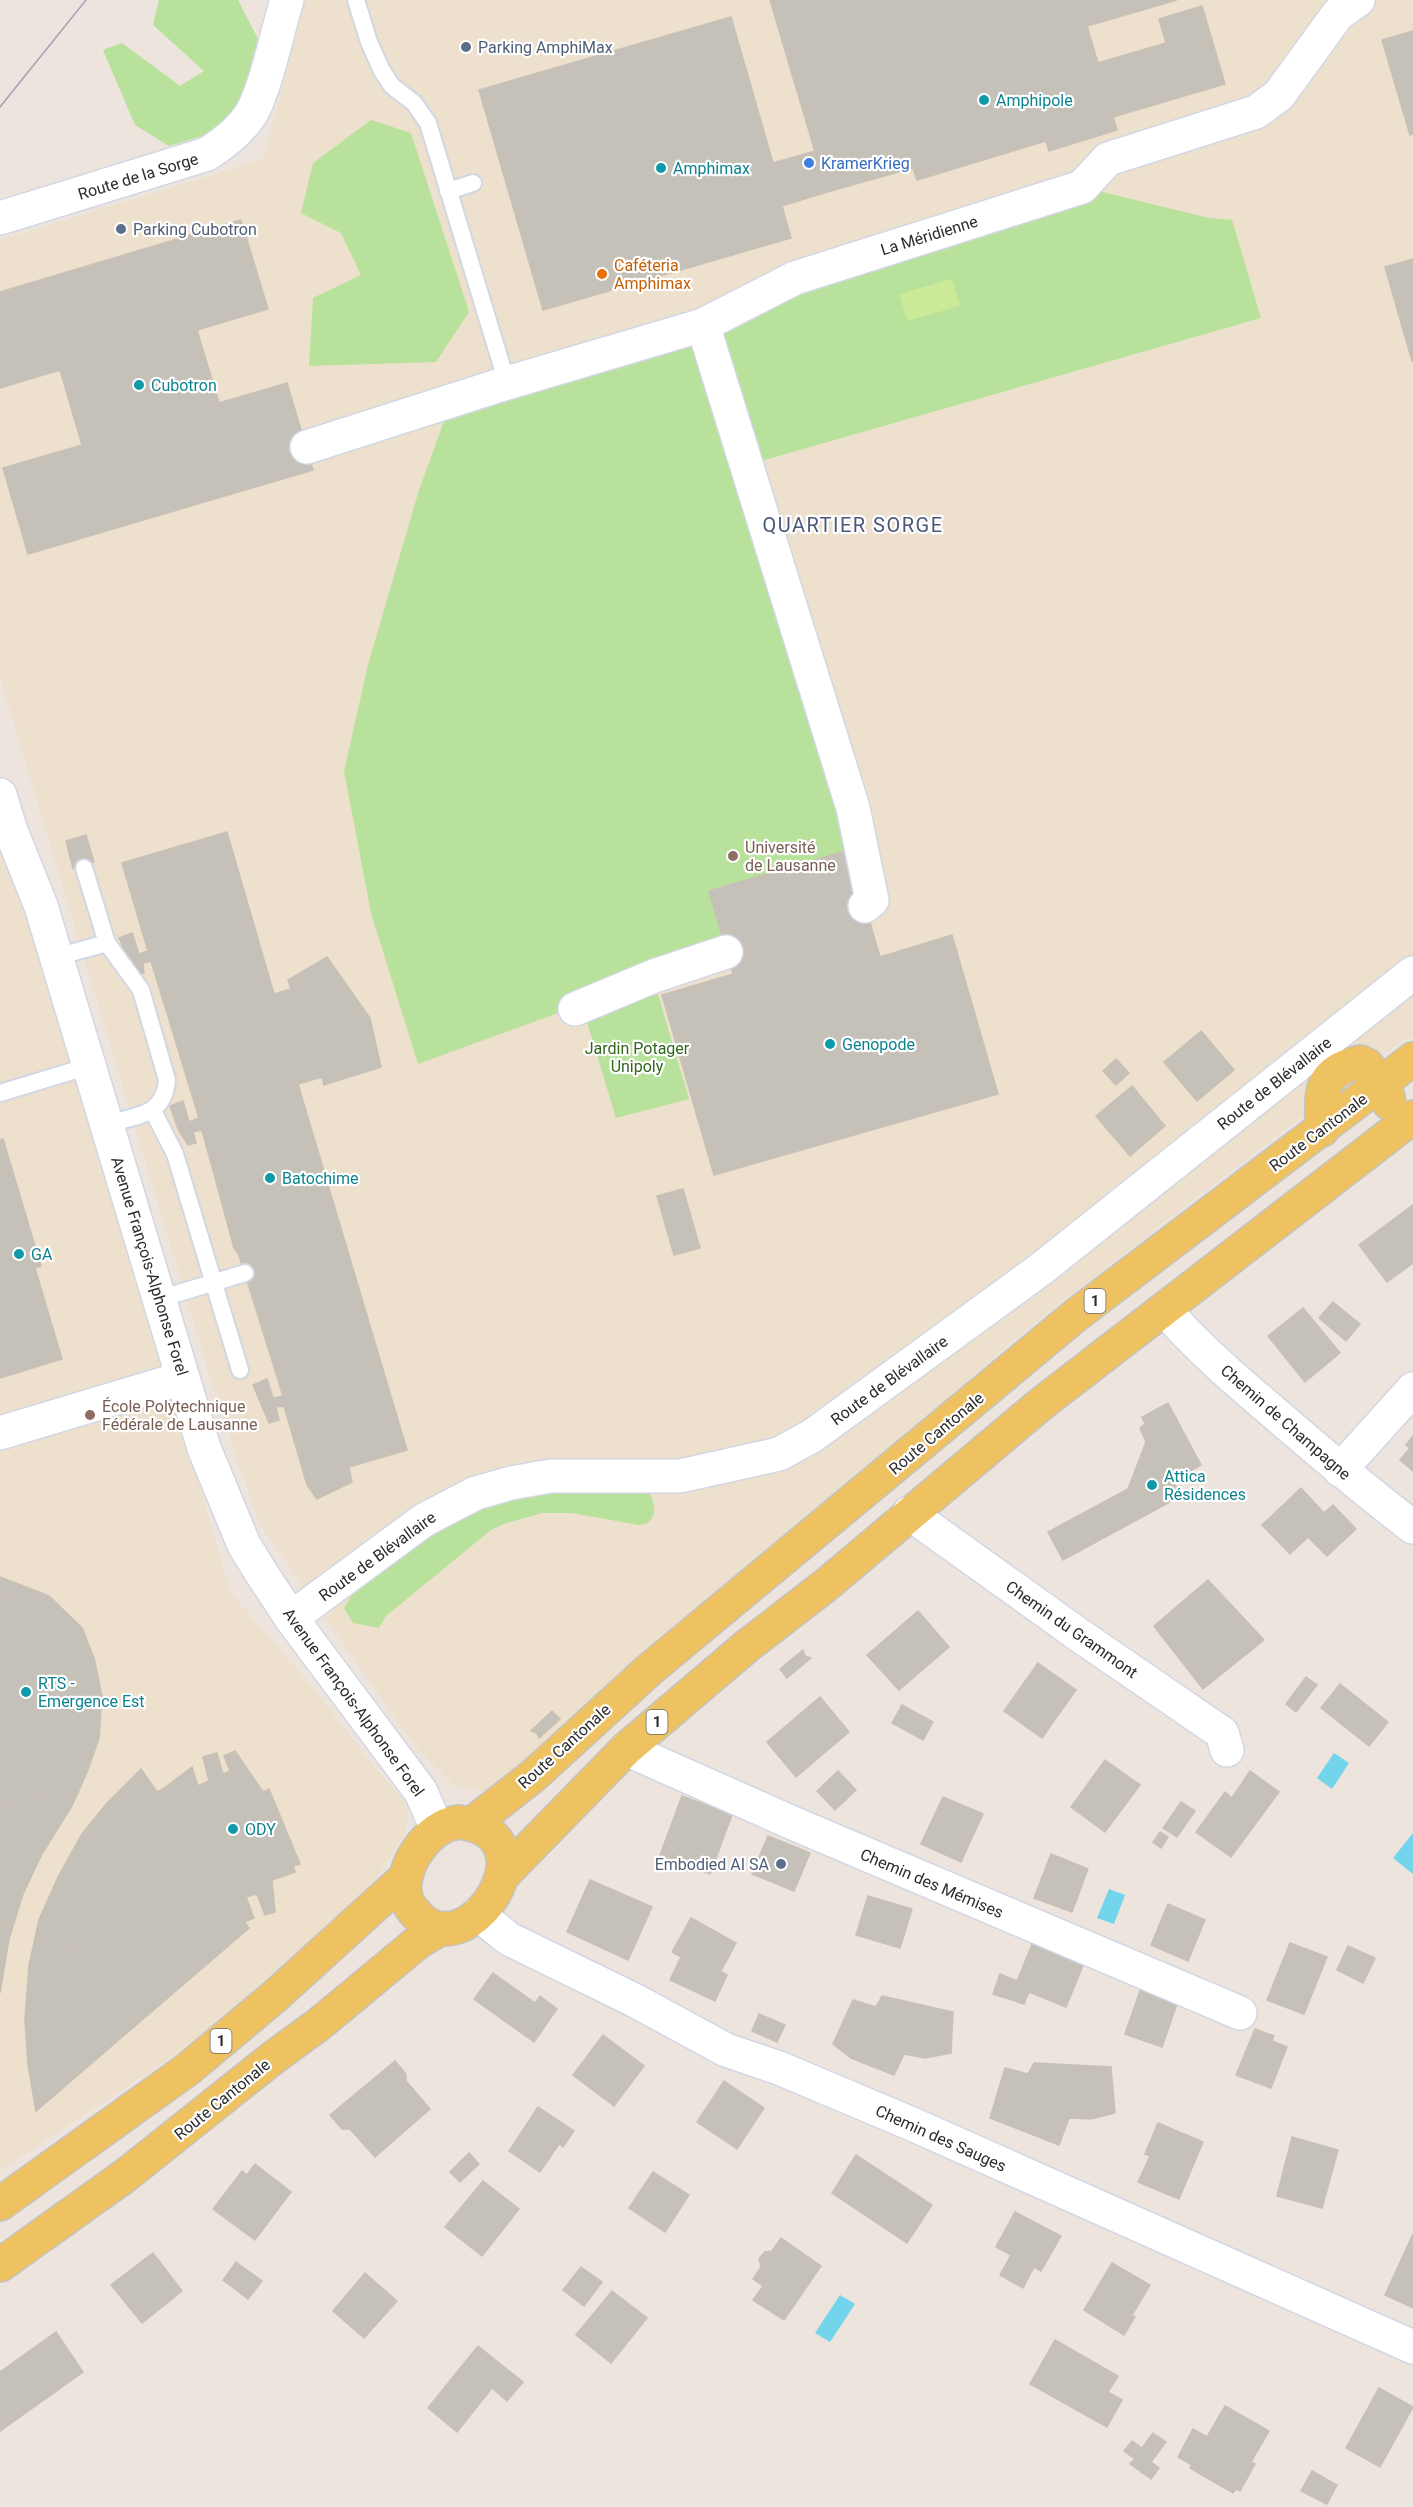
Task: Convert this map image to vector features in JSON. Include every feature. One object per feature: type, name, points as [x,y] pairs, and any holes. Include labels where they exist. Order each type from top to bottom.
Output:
[{"type":"main road","name":"Route Cantonale","points":[[473,1824],[533,1776],[650,1670],[1076,1315],[1413,1059]]},
{"type":"main road","points":[[1277,1223],[1314,1177],[1383,1120],[1389,1107],[1388,1097],[1380,1085]]},
{"type":"main road","name":"1","points":[[503,1875],[626,1749],[747,1646],[858,1558],[1050,1397],[1413,1117]]},
{"type":"main road","points":[[451,1823],[473,1824],[485,1829],[497,1841],[504,1860],[503,1875],[495,1892],[478,1914],[455,1929],[440,1929],[424,1923],[409,1907],[405,1893],[405,1878],[424,1842],[436,1829],[451,1823]]},
{"type":"main road","name":"1","points":[[0,2204],[188,2069],[274,1997],[405,1878]]},
{"type":"main road","name":"Route Cantonale","points":[[0,2265],[126,2175],[274,2057],[318,2025],[418,1942],[440,1929]]},
{"type":"street","name":"Route de la Sorge","points":[[0,218],[201,156],[226,141],[240,128],[255,106],[287,0]]},
{"type":"street","name":"La Méridienne","points":[[306,447],[507,383],[703,325],[795,278],[1082,187],[1108,159],[1256,112],[1279,95],[1338,14],[1358,0]]},
{"type":"street","points":[[703,325],[854,808],[873,900],[865,906]]},
{"type":"street","name":"Avenue François-Alphonse Forel","points":[[0,795],[11,831],[41,906],[204,1448],[244,1545],[291,1618],[421,1792],[436,1829]]},
{"type":"street","points":[[575,1009],[654,976],[726,952]]},
{"type":"street","name":"Route de Blévallaire","points":[[291,1618],[424,1520],[476,1493],[551,1476],[680,1476],[779,1454],[812,1436],[1041,1269],[1413,973]]},
{"type":"street","name":"Chemin de Champagne","points":[[1165,1310],[1242,1385],[1340,1470],[1413,1527]]},
{"type":"street","points":[[0,1433],[183,1378]]},
{"type":"street","points":[[1340,1470],[1413,1389]]},
{"type":"street","name":"Chemin du Grammont","points":[[909,1513],[933,1528],[991,1573],[1222,1733],[1227,1750]]},
{"type":"street","name":"Chemin des Mémises","points":[[626,1749],[850,1848],[1240,2013]]},
{"type":"street","name":"Chemin des Sauges","points":[[478,1914],[509,1939],[636,2001],[726,2050],[779,2068],[912,2124],[1348,2316],[1413,2348]]},
{"type":"lane","points":[[356,0],[369,42],[382,71],[392,86],[414,103],[428,123],[507,383]]},
{"type":"lane","points":[[448,191],[473,183]]},
{"type":"lane","points":[[84,868],[107,943],[141,990],[167,1080],[162,1102],[153,1110],[107,1124]]},
{"type":"lane","points":[[56,957],[107,943]]},
{"type":"lane","points":[[0,1093],[90,1066]]},
{"type":"lane","points":[[153,1110],[175,1154],[240,1370]]},
{"type":"lane","points":[[159,1299],[245,1273]]},
{"type":"shaded area","name":"Université de Lausanne","points":[[305,0],[1413,0],[1413,1034],[1384,1054],[1361,1050],[1312,1095],[1305,1114],[1023,1332],[511,1785],[481,1791],[454,1785],[415,1746],[260,1525],[214,1390],[0,677],[0,240],[264,159]]},
{"type":"shaded area","name":"École Polytechnique Fédérale de Lausanne","points":[[0,834],[128,1237],[230,1592],[312,1687],[404,1801],[408,1815],[405,1835],[367,1891],[186,2048],[0,2170]]},
{"type":"green space","points":[[159,0],[238,0],[258,39],[253,56],[256,87],[215,132],[169,146],[135,125],[103,50],[122,43],[180,86],[204,71],[153,25]]},
{"type":"green space","points":[[371,120],[411,133],[469,312],[436,362],[309,366],[313,298],[361,275],[341,233],[301,213],[313,163]]},
{"type":"green space","points":[[1082,187],[1209,218],[1232,220],[1261,318],[747,465],[849,850],[709,891],[726,952],[418,1064],[371,913],[344,771],[368,665],[419,490],[451,402]]},
{"type":"green space","points":[[952,279],[960,306],[907,321],[899,294]]},
{"type":"green space","name":"Jardin Potager Unipoly","points":[[658,994],[689,1099],[616,1118],[585,1015]]},
{"type":"green space","points":[[630,1489],[650,1493],[654,1513],[650,1521],[645,1524],[639,1525],[572,1513],[542,1513],[491,1530],[386,1616],[379,1628],[353,1623],[344,1608],[355,1590],[391,1558],[485,1505],[544,1491]]},
{"type":"water","points":[[1334,1753],[1349,1763],[1332,1789],[1317,1778]]},
{"type":"water","points":[[1413,1833],[1413,1874],[1393,1858]]},
{"type":"water","points":[[1109,1889],[1125,1895],[1114,1924],[1097,1918]]},
{"type":"water","points":[[840,2295],[855,2304],[830,2342],[815,2333]]},
{"type":"building","name":"Amphipole","points":[[770,0],[1177,0],[1087,26],[1098,63],[1166,43],[1159,19],[1202,6],[1225,84],[1113,117],[1117,130],[1049,151],[1046,141],[917,180],[913,168],[827,192]]},
{"type":"building","name":"Amphimax","points":[[731,17],[773,163],[815,151],[827,192],[782,206],[791,238],[543,310],[479,90]]},
{"type":"building","points":[[1413,31],[1413,134],[1410,135],[1382,40]]},
{"type":"building","name":"Cubotron","points":[[241,220],[268,309],[197,330],[219,403],[287,383],[313,470],[28,554],[3,468],[82,445],[60,370],[0,388],[0,292]]},
{"type":"building","points":[[1413,259],[1413,361],[1412,361],[1385,267]]},
{"type":"building","name":"Batochime","points":[[227,832],[274,994],[291,989],[288,980],[327,957],[370,1018],[381,1067],[324,1085],[322,1077],[298,1084],[407,1450],[349,1467],[352,1482],[317,1499],[307,1485],[284,1406],[276,1407],[279,1420],[269,1423],[253,1385],[267,1379],[273,1398],[283,1396],[239,1255],[234,1248],[202,1130],[193,1132],[196,1143],[188,1145],[178,1129],[170,1106],[183,1101],[189,1122],[199,1118],[151,961],[143,963],[144,973],[136,976],[119,938],[132,933],[139,954],[148,951],[122,863]]},
{"type":"building","points":[[86,835],[94,862],[73,868],[66,841]]},
{"type":"building","name":"Genopode","points":[[849,850],[880,957],[952,935],[998,1094],[714,1175],[662,995],[733,974],[709,891]]},
{"type":"building","points":[[1201,1031],[1234,1070],[1197,1101],[1164,1062]]},
{"type":"building","points":[[1116,1059],[1129,1073],[1116,1085],[1103,1071]]},
{"type":"building","points":[[1132,1086],[1165,1126],[1130,1156],[1096,1116]]},
{"type":"building","name":"GA","points":[[3,1139],[41,1266],[35,1268],[62,1359],[0,1378],[0,1140]]},
{"type":"building","points":[[683,1189],[700,1248],[674,1255],[657,1196]]},
{"type":"building","points":[[1413,1205],[1413,1263],[1387,1282],[1359,1245]]},
{"type":"building","points":[[1333,1302],[1360,1324],[1346,1341],[1319,1318]]},
{"type":"building","points":[[1303,1308],[1340,1353],[1305,1382],[1268,1336]]},
{"type":"building","name":"Attica Résidences","points":[[1168,1403],[1201,1465],[1173,1481],[1181,1496],[1063,1560],[1048,1532],[1128,1489],[1146,1442],[1140,1428],[1145,1424],[1142,1417]]},
{"type":"building","points":[[1413,1436],[1413,1471],[1400,1460],[1410,1448],[1406,1445]]},
{"type":"building","points":[[1301,1488],[1324,1513],[1333,1505],[1356,1529],[1327,1556],[1308,1537],[1290,1554],[1262,1525]]},
{"type":"building","points":[[0,1577],[49,1596],[82,1628],[94,1658],[102,1696],[99,1738],[72,1806],[42,1854],[23,1894],[9,1939],[0,1993]]},
{"type":"building","points":[[1208,1580],[1264,1640],[1203,1689],[1154,1626]]},
{"type":"building","name":"RTS - Emergence Est","points":[[21,1594],[79,1782],[0,1807],[0,1601]]},
{"type":"building","points":[[918,1611],[949,1647],[899,1690],[867,1655]]},
{"type":"building","points":[[803,1650],[805,1656],[811,1658],[787,1678],[780,1669]]},
{"type":"building","points":[[1038,1663],[1076,1690],[1042,1738],[1004,1711]]},
{"type":"building","points":[[1306,1677],[1317,1685],[1296,1712],[1286,1704]]},
{"type":"building","points":[[1340,1684],[1388,1722],[1369,1746],[1321,1708]]},
{"type":"building","points":[[820,1697],[849,1732],[796,1777],[767,1742]]},
{"type":"building","points":[[902,1705],[933,1722],[923,1740],[892,1723]]},
{"type":"building","points":[[552,1711],[560,1719],[539,1738],[537,1733],[531,1731]]},
{"type":"building","name":"ODY","points":[[235,1751],[263,1792],[269,1789],[300,1864],[293,1866],[295,1872],[272,1880],[275,1912],[265,1915],[257,1894],[246,1897],[254,1918],[244,1922],[225,1893],[205,1901],[163,1789],[192,1767],[198,1786],[209,1781],[203,1757],[217,1753],[223,1774],[230,1771],[224,1756]]},
{"type":"building","points":[[1105,1760],[1140,1785],[1105,1832],[1071,1807]]},
{"type":"building","points":[[141,1769],[157,1792],[163,1789],[205,1901],[225,1893],[249,1928],[36,2111],[28,2065],[25,2020],[29,1965],[39,1920],[58,1877],[82,1834],[107,1803]]},
{"type":"building","points":[[838,1771],[856,1790],[835,1810],[817,1791]]},
{"type":"building","points":[[1250,1771],[1279,1792],[1231,1857],[1196,1832],[1225,1792],[1232,1798]]},
{"type":"building","points":[[682,1796],[732,1815],[710,1874],[660,1855]]},
{"type":"building","points":[[943,1797],[983,1814],[961,1862],[921,1844]]},
{"type":"building","points":[[1181,1802],[1195,1811],[1177,1837],[1163,1828]]},
{"type":"building","points":[[125,1813],[144,1829],[118,1864],[96,1903],[78,1949],[55,1941],[73,1894],[95,1852]]},
{"type":"building","points":[[1160,1832],[1168,1837],[1161,1848],[1153,1842]]},
{"type":"building","points":[[768,1836],[810,1853],[794,1891],[752,1874]]},
{"type":"building","points":[[1051,1854],[1088,1869],[1072,1912],[1034,1898]]},
{"type":"building","points":[[590,1880],[652,1907],[628,1960],[567,1932]]},
{"type":"building","points":[[868,1896],[912,1909],[900,1948],[856,1935]]},
{"type":"building","points":[[1168,1904],[1205,1920],[1188,1961],[1151,1945]]},
{"type":"building","points":[[691,1918],[736,1943],[721,1971],[727,1975],[715,2001],[670,1980],[681,1957],[672,1952]]},
{"type":"building","points":[[1033,1942],[1084,1963],[1066,2007],[1029,1992],[1024,2004],[993,1994],[1000,1974],[1017,1981]]},
{"type":"building","points":[[1290,1943],[1327,1957],[1304,2014],[1267,2000]]},
{"type":"building","points":[[1348,1946],[1375,1958],[1363,1983],[1337,1970]]},
{"type":"building","points":[[493,1973],[535,2003],[540,1996],[557,2009],[534,2042],[474,1999]]},
{"type":"building","points":[[1141,1988],[1178,2001],[1162,2047],[1125,2034]]},
{"type":"building","points":[[882,1996],[953,2012],[951,2053],[925,2058],[904,2054],[894,2075],[851,2058],[833,2044],[853,2000],[876,2007]]},
{"type":"building","points":[[759,2014],[785,2025],[777,2042],[752,2031]]},
{"type":"building","points":[[1255,2029],[1274,2036],[1272,2041],[1287,2047],[1271,2088],[1236,2075]]},
{"type":"building","points":[[603,2035],[644,2066],[614,2106],[573,2075]]},
{"type":"building","points":[[395,2061],[406,2074],[406,2081],[430,2109],[375,2157],[350,2129],[342,2129],[330,2115]]},
{"type":"building","points":[[1034,2063],[1111,2067],[1115,2113],[1091,2119],[1069,2118],[1059,2145],[990,2118],[1005,2068],[1028,2074]]},
{"type":"building","points":[[724,2081],[764,2108],[737,2149],[697,2122]]},
{"type":"building","points":[[538,2107],[574,2131],[563,2147],[559,2144],[540,2172],[509,2151]]},
{"type":"building","points":[[1158,2123],[1203,2142],[1179,2199],[1138,2182],[1150,2156],[1145,2154]]},
{"type":"building","points":[[1292,2137],[1338,2150],[1322,2208],[1277,2196]]},
{"type":"building","points":[[469,2153],[479,2164],[460,2182],[450,2172]]},
{"type":"building","points":[[856,2155],[932,2205],[907,2243],[832,2193]]},
{"type":"building","points":[[255,2164],[291,2192],[255,2240],[213,2209],[242,2171],[247,2175]]},
{"type":"building","points":[[653,2172],[689,2195],[665,2232],[629,2208]]},
{"type":"building","points":[[483,2181],[519,2209],[482,2256],[445,2227]]},
{"type":"building","points":[[1015,2212],[1061,2236],[1041,2271],[1034,2267],[1023,2288],[1000,2275],[1011,2255],[996,2247]]},
{"type":"building","points":[[1413,2234],[1413,2308],[1385,2295]]},
{"type":"building","points":[[781,2238],[821,2266],[784,2320],[753,2300],[763,2286],[753,2279],[761,2267],[759,2259],[765,2252],[772,2251]]},
{"type":"building","points":[[153,2253],[182,2291],[142,2323],[111,2285]]},
{"type":"building","points":[[236,2262],[262,2281],[248,2299],[223,2280]]},
{"type":"building","points":[[1112,2263],[1150,2285],[1132,2315],[1135,2317],[1124,2335],[1084,2310]]},
{"type":"building","points":[[581,2267],[602,2282],[584,2306],[563,2290]]},
{"type":"building","points":[[365,2273],[397,2301],[364,2338],[333,2311]]},
{"type":"building","points":[[612,2291],[647,2318],[611,2363],[576,2335]]},
{"type":"building","points":[[56,2332],[83,2372],[0,2431],[0,2372]]},
{"type":"building","points":[[1055,2340],[1118,2376],[1108,2392],[1122,2400],[1107,2427],[1030,2384]]},
{"type":"building","points":[[478,2346],[523,2382],[507,2401],[492,2388],[457,2432],[428,2408]]},
{"type":"building","points":[[1379,2388],[1413,2407],[1380,2467],[1346,2448]]},
{"type":"building","points":[[1225,2406],[1269,2431],[1251,2462],[1255,2464],[1240,2491],[1236,2489],[1233,2493],[1190,2468],[1192,2465],[1178,2457],[1193,2429],[1207,2437]]},
{"type":"building","points":[[1153,2433],[1166,2442],[1151,2462],[1159,2468],[1151,2479],[1130,2464],[1135,2459],[1124,2451],[1132,2441],[1142,2448]]},
{"type":"building","points":[[1312,2471],[1337,2485],[1327,2504],[1301,2491]]},
{"type":"tram line","points":[[0,107],[86,0]]},
{"type":"place","name":"Parking AmphiMax","points":[[466,47]]},
{"type":"place","name":"Amphipole","points":[[984,100]]},
{"type":"place","name":"KramerKrieg","points":[[809,163]]},
{"type":"place","name":"Amphimax","points":[[661,168]]},
{"type":"place","name":"Parking Cubotron","points":[[121,229]]},
{"type":"place","name":"Caféteria Amphimax","points":[[602,274]]},
{"type":"place","name":"Cubotron","points":[[139,385]]},
{"type":"place","name":"Université de Lausanne","points":[[733,856]]},
{"type":"place","name":"Genopode","points":[[830,1044]]},
{"type":"place","name":"Batochime","points":[[270,1178]]},
{"type":"place","name":"GA","points":[[19,1254]]},
{"type":"place","name":"École Polytechnique Fédérale de Lausanne","points":[[90,1415]]},
{"type":"place","name":"Attica Résidences","points":[[1152,1485]]},
{"type":"place","name":"RTS - Emergence Est","points":[[26,1692]]},
{"type":"place","name":"ODY","points":[[233,1829]]},
{"type":"place","name":"Embodied AI SA","points":[[781,1864]]},
{"type":"district","name":"QUARTIER SORGE","points":[[853,525]]}]
